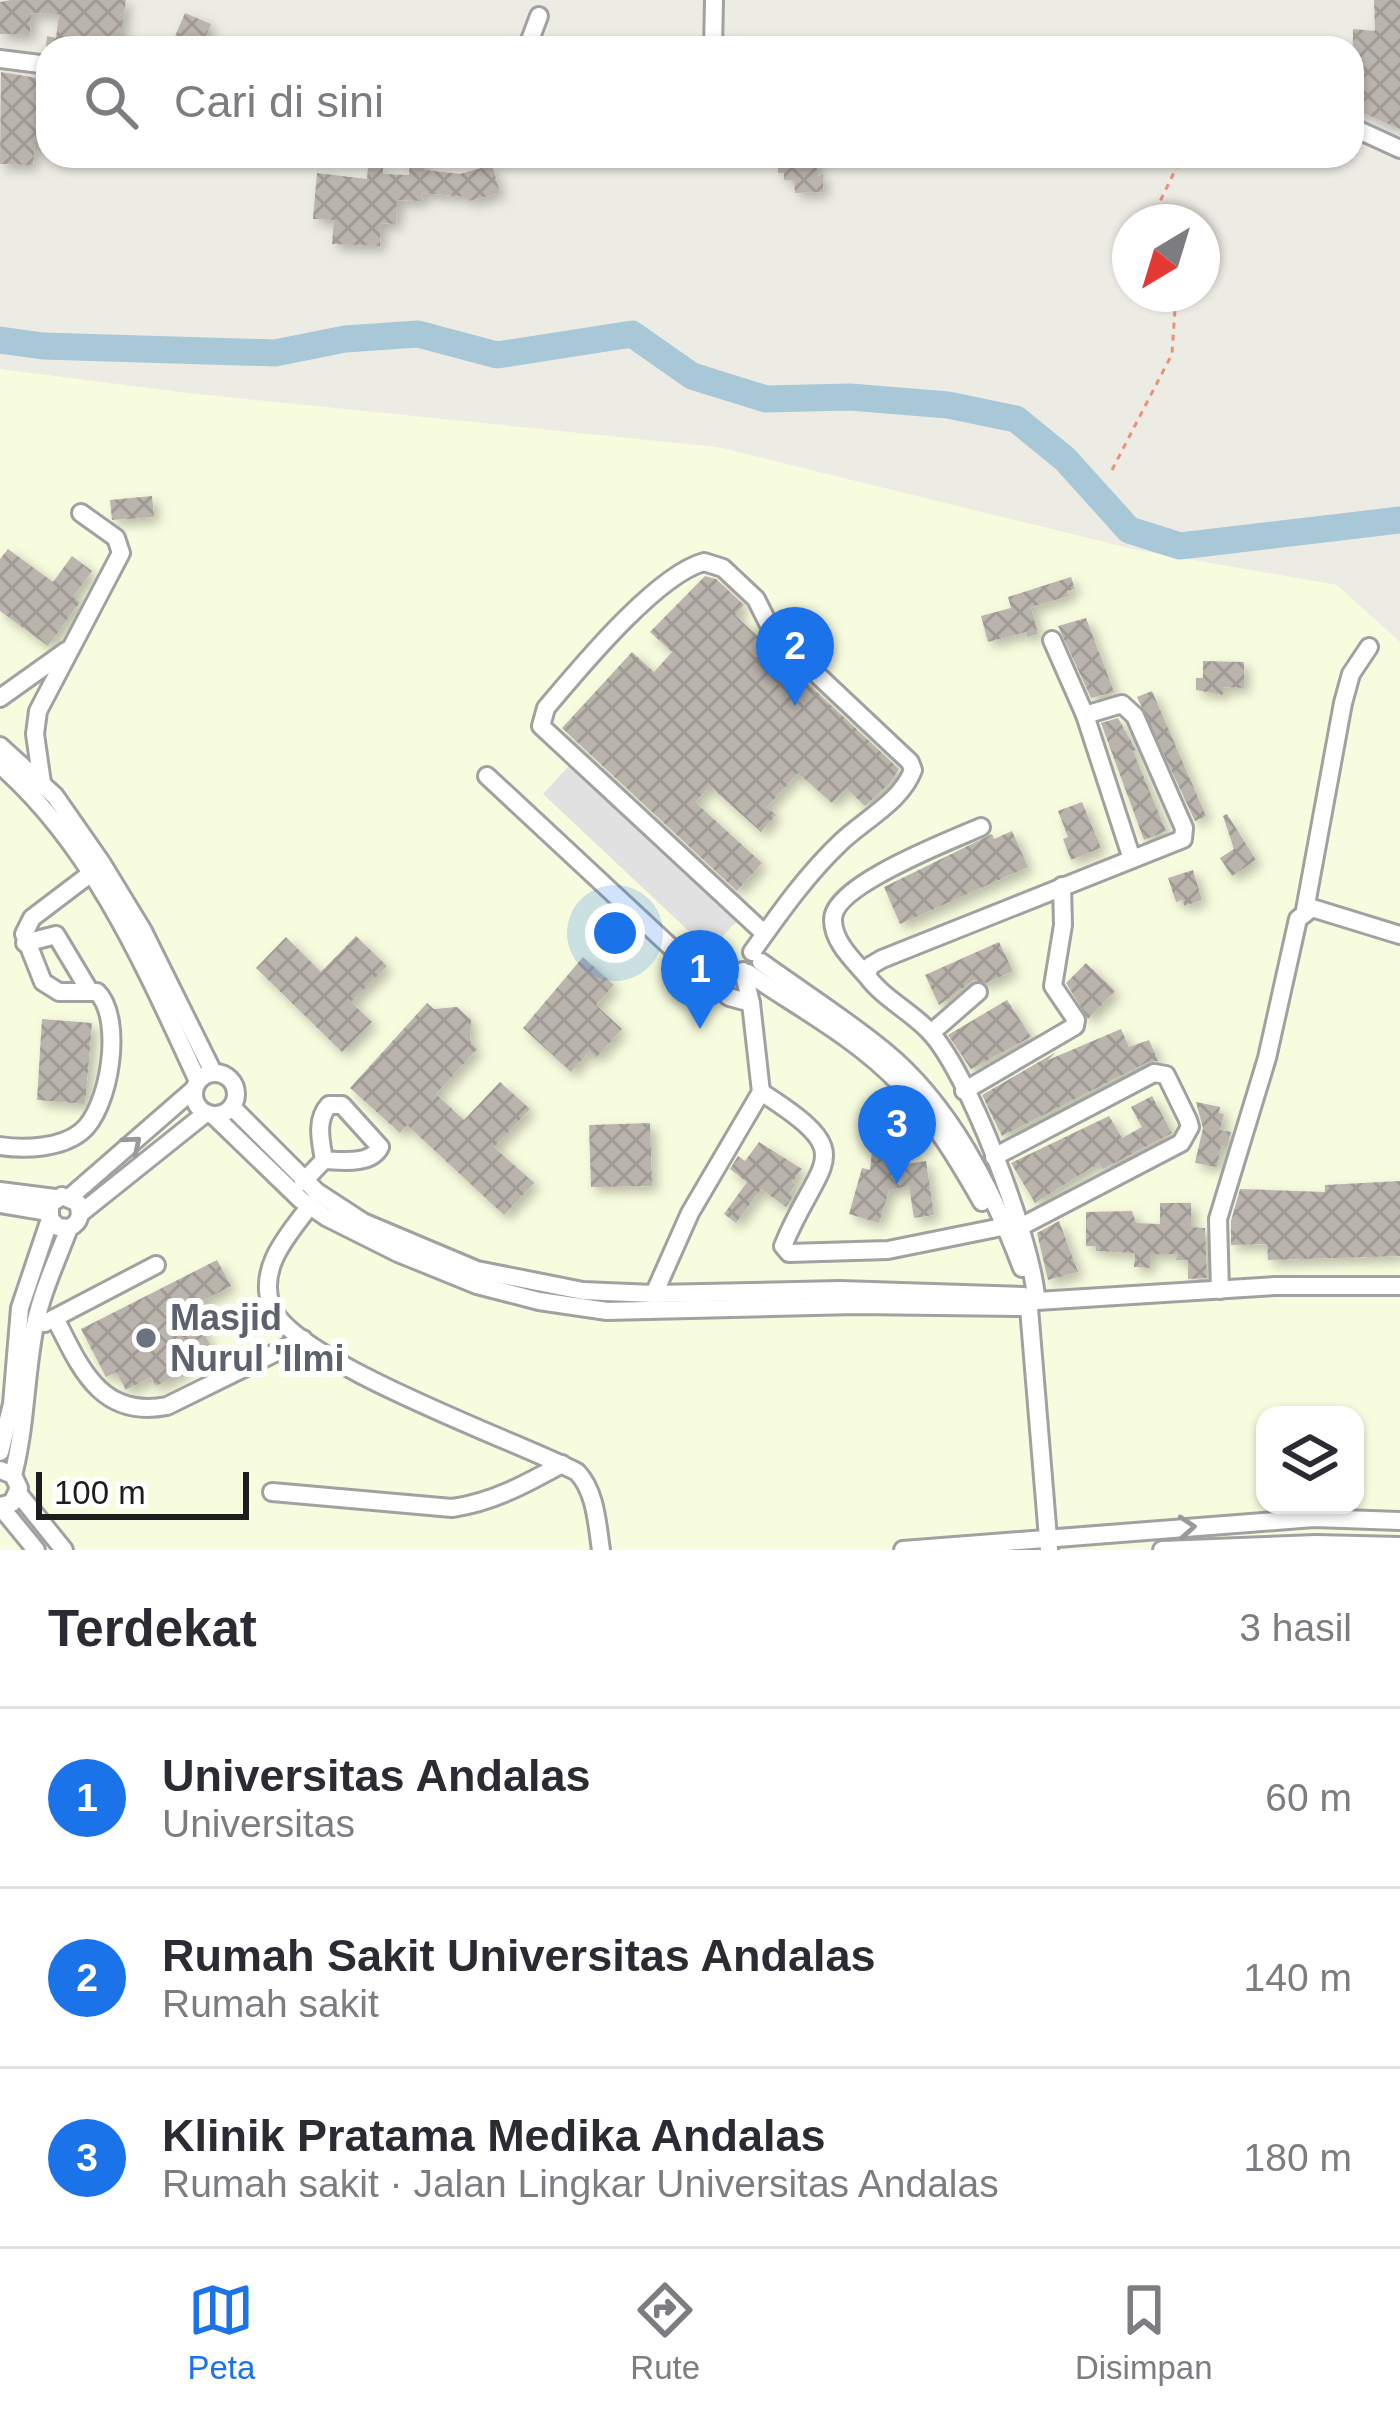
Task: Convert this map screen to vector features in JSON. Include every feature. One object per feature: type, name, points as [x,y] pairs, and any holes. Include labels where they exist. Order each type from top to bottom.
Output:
[{"type":"street","points":[[713,0],[713,36]]},
{"type":"street","points":[[531,36],[539,16]]},
{"type":"street","points":[[0,59],[36,64]]},
{"type":"street","points":[[1364,132],[1400,149]]},
{"type":"street","points":[[42,783],[35,734],[38,711],[122,553],[116,538],[81,513]]},
{"type":"street","points":[[653,1294],[689,1213],[761,1092],[751,965],[765,934],[841,842],[898,795],[913,770],[910,762],[773,633],[756,598],[722,568],[704,562],[638,607],[548,705],[542,725],[765,934]]},
{"type":"street","points":[[1052,640],[1085,715],[1132,859]]},
{"type":"street","points":[[1220,1290],[1218,1219],[1261,1081],[1298,919],[1305,910],[1343,703],[1352,674],[1370,647]]},
{"type":"street","points":[[0,698],[67,650]]},
{"type":"street","points":[[867,976],[870,966],[882,959],[1184,839],[1184,828],[1135,716],[1127,706],[1085,715]]},
{"type":"street","points":[[0,746],[42,783],[73,835],[143,931],[202,1081],[196,1103],[309,1207],[398,1253],[477,1285],[555,1294],[584,1291],[736,1300]]},
{"type":"street","points":[[0,765],[73,835],[202,1081]]},
{"type":"street","points":[[487,776],[675,951],[729,997],[751,1003]]},
{"type":"street","points":[[981,827],[894,867],[843,900],[833,912],[832,923],[846,953],[931,1033],[964,1091],[1022,1226],[1048,1544]]},
{"type":"street","points":[[89,990],[59,992],[50,987],[37,971],[24,929],[90,874]]},
{"type":"street","points":[[964,1091],[1076,1026],[1053,986],[1063,925],[1062,886]]},
{"type":"street","points":[[1305,910],[1312,908],[1400,934]]},
{"type":"street","points":[[0,1146],[64,1142],[92,1122],[107,1078],[111,1034],[106,1001],[89,990],[56,935],[25,943]]},
{"type":"street","points":[[751,965],[898,1082],[950,1146],[997,1228],[1030,1300]]},
{"type":"street","points":[[751,965],[885,1052],[935,1104],[1007,1228],[1030,1300]]},
{"type":"street","points":[[931,1033],[978,992]]},
{"type":"street","points":[[994,1157],[1154,1073],[1166,1076],[1188,1120],[1190,1127],[1181,1142],[1022,1226]]},
{"type":"street","points":[[0,1452],[56,1206],[202,1081],[226,1075],[234,1084],[232,1107]]},
{"type":"street","points":[[761,1092],[809,1124],[825,1148],[826,1167],[798,1209],[783,1246],[789,1253],[888,1250],[997,1228]]},
{"type":"street","points":[[56,1206],[58,1227],[75,1220],[210,1114],[232,1107]]},
{"type":"street","points":[[232,1107],[303,1182],[363,1222],[477,1270],[607,1311],[840,1290],[1030,1300],[1400,1286]]},
{"type":"street","points":[[303,1182],[324,1160]]},
{"type":"street","points":[[0,1191],[56,1206]]},
{"type":"street","points":[[0,1204],[78,1203],[75,1220],[26,1327],[22,1441],[10,1479],[12,1502],[0,1506],[36,1550]]},
{"type":"street","points":[[309,1207],[274,1254],[268,1285],[276,1314],[303,1339],[423,1406],[562,1464],[584,1480],[594,1505],[601,1550]]},
{"type":"street","points":[[26,1327],[55,1318],[156,1265]]},
{"type":"street","points":[[55,1318],[96,1389],[114,1400],[151,1409],[303,1339]]},
{"type":"street","points":[[272,1492],[452,1508],[512,1492],[562,1464]]},
{"type":"street","points":[[10,1479],[64,1550]]},
{"type":"street","points":[[903,1550],[1048,1544],[1314,1517],[1400,1521]]},
{"type":"street","points":[[1162,1550],[1400,1546]]},
{"type":"path","points":[[1159,204],[1176,168]]},
{"type":"path","points":[[1112,470],[1172,354],[1175,312]]},
{"type":"shaded area","points":[[0,369],[717,447],[1137,550],[1337,585],[1400,642],[1400,1550],[0,1550]]},
{"type":"shaded area","points":[[579,755],[746,912],[709,950],[543,794]]},
{"type":"building","points":[[126,0],[121,36],[56,36],[59,14],[31,13],[30,35],[0,34],[0,2]]},
{"type":"building","points":[[1374,0],[1400,0],[1400,129],[1364,113],[1364,36],[1353,36],[1353,29],[1375,31]]},
{"type":"building","points":[[185,13],[211,24],[206,36],[175,36]]},
{"type":"building","points":[[1,72],[36,78],[33,165],[0,164]]},
{"type":"building","points":[[368,168],[383,168],[383,174],[409,175],[409,168],[460,174],[493,168],[500,193],[469,201],[423,193],[422,201],[397,200],[396,224],[381,223],[380,246],[332,244],[334,220],[313,219],[317,173],[367,179]]},
{"type":"building","points":[[778,168],[817,168],[817,176],[823,175],[823,192],[795,193],[794,180],[784,180],[784,173],[778,173]]},
{"type":"building","points":[[152,496],[154,517],[112,520],[110,500]]},
{"type":"building","points":[[8,549],[53,582],[72,556],[92,571],[73,597],[80,602],[48,646],[0,611],[0,559]]},
{"type":"building","points":[[705,576],[716,579],[744,605],[735,615],[899,769],[865,806],[846,788],[832,803],[798,773],[767,807],[776,815],[761,832],[710,786],[695,802],[762,863],[737,891],[562,728],[632,652],[654,672],[672,652],[650,632]]},
{"type":"building","points":[[1071,577],[1075,589],[1067,591],[1069,596],[1031,607],[1038,634],[1027,637],[1026,632],[988,642],[981,616],[1011,608],[1008,597]]},
{"type":"building","points":[[1086,618],[1114,692],[1091,698],[1058,626]]},
{"type":"building","points":[[1203,661],[1244,662],[1244,688],[1223,687],[1223,695],[1196,690],[1196,678],[1203,678]]},
{"type":"building","points":[[1152,691],[1206,816],[1195,821],[1137,697]]},
{"type":"building","points":[[1118,718],[1136,750],[1166,831],[1144,840],[1101,723]]},
{"type":"building","points":[[1082,802],[1101,848],[1071,860],[1058,811]]},
{"type":"building","points":[[1227,814],[1256,860],[1232,876],[1220,858],[1234,849],[1223,816]]},
{"type":"building","points":[[1012,831],[1028,867],[900,924],[884,887],[992,834],[994,839]]},
{"type":"building","points":[[1193,870],[1202,900],[1184,906],[1183,900],[1176,902],[1168,878]]},
{"type":"building","points":[[356,936],[387,966],[351,1002],[372,1022],[342,1052],[256,968],[286,937],[321,972]]},
{"type":"building","points":[[999,942],[1013,971],[987,983],[974,980],[939,1005],[925,975]]},
{"type":"building","points":[[583,957],[614,985],[596,1005],[622,1029],[596,1058],[589,1051],[571,1072],[523,1028]]},
{"type":"building","points":[[1086,963],[1115,991],[1088,1019],[1066,983]]},
{"type":"building","points":[[1007,1000],[1031,1037],[971,1069],[948,1035]]},
{"type":"building","points":[[427,1003],[434,1009],[457,1007],[471,1020],[470,1042],[477,1049],[436,1094],[464,1120],[500,1082],[530,1109],[494,1147],[534,1183],[504,1215],[407,1125],[400,1133],[350,1088]]},
{"type":"building","points":[[42,1019],[92,1023],[85,1104],[37,1100]]},
{"type":"building","points":[[1121,1029],[1129,1047],[1149,1040],[1158,1061],[1002,1136],[982,1095],[1056,1052],[1048,1060]]},
{"type":"building","points":[[1152,1096],[1172,1133],[1103,1169],[1099,1163],[1035,1203],[1011,1163],[1109,1116],[1122,1138],[1142,1127],[1131,1107]]},
{"type":"building","points":[[1196,1102],[1220,1107],[1219,1113],[1224,1114],[1220,1130],[1231,1132],[1227,1147],[1221,1146],[1217,1167],[1195,1163],[1203,1128]]},
{"type":"building","points":[[650,1123],[652,1186],[591,1187],[589,1125]]},
{"type":"building","points":[[759,1142],[802,1169],[792,1182],[796,1184],[786,1207],[761,1189],[736,1223],[724,1214],[747,1182],[730,1169],[738,1156],[745,1161]]},
{"type":"building","points":[[872,1151],[888,1153],[887,1167],[926,1161],[934,1215],[914,1218],[909,1186],[889,1190],[879,1223],[849,1214],[862,1168],[870,1170]]},
{"type":"building","points":[[1400,1181],[1400,1256],[1268,1260],[1267,1244],[1231,1245],[1231,1221],[1240,1189],[1325,1192],[1325,1185]]},
{"type":"building","points":[[1160,1203],[1191,1203],[1191,1227],[1205,1228],[1207,1278],[1188,1279],[1188,1260],[1176,1260],[1177,1254],[1150,1254],[1150,1268],[1134,1267],[1135,1253],[1086,1246],[1086,1212],[1132,1211],[1136,1223],[1160,1224]]},
{"type":"building","points":[[1059,1221],[1078,1272],[1048,1280],[1037,1233]]},
{"type":"building","name":"Masjid Nurul 'Ilmi","points":[[217,1260],[231,1286],[201,1302],[211,1320],[200,1326],[211,1346],[183,1360],[188,1370],[156,1386],[151,1377],[126,1390],[116,1372],[106,1377],[81,1329]]},
{"type":"waterway","points":[[0,340],[43,346],[275,353],[345,339],[418,334],[497,355],[632,334],[692,376],[766,399],[850,397],[948,405],[1016,419],[1065,459],[1129,530],[1180,546],[1400,520]]},
{"type":"place","name":"Rumah Sakit Universitas Andalas","points":[[795,706]]},
{"type":"place","name":"Universitas Andalas","points":[[700,1029]]},
{"type":"place","name":"Klinik Pratama Medika Andalas","points":[[897,1184]]},
{"type":"place","name":"Masjid Nurul 'Ilmi","points":[[146,1338]]}]
